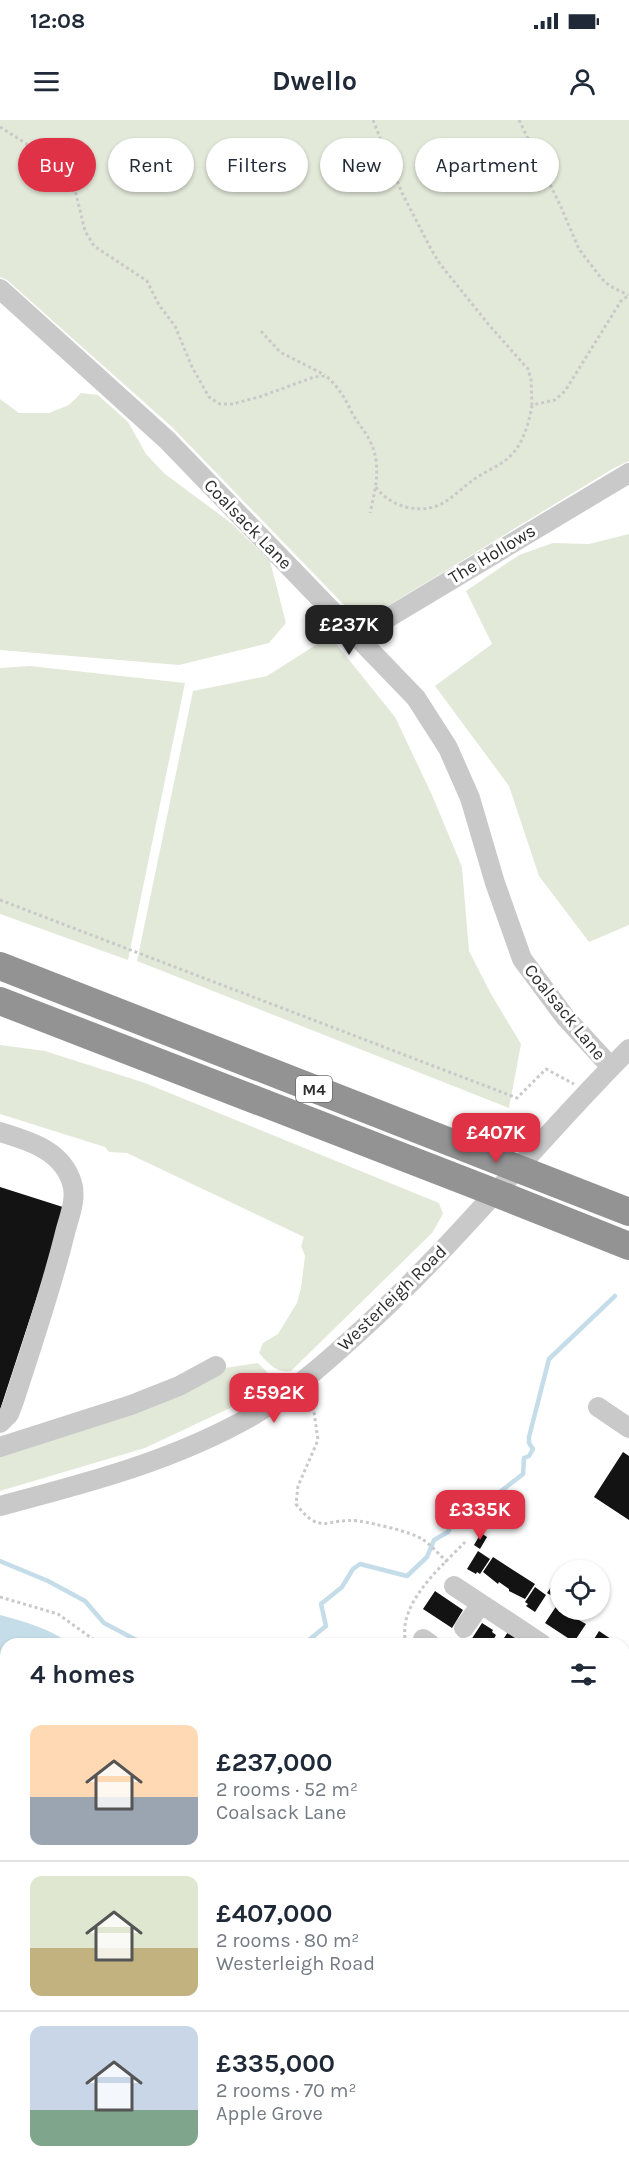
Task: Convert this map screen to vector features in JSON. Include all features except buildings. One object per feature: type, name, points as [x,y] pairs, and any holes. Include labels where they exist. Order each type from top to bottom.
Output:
[{"type":"highway","name":"M4","points":[[0,966],[629,1212]]},
{"type":"highway","name":"M4","points":[[0,1001],[629,1246]]},
{"type":"street","name":"Coalsack Lane","points":[[0,289],[167,440],[416,698],[448,748],[470,798],[495,883],[522,959],[565,1017],[611,1067]]},
{"type":"street","name":"The Hollows","points":[[356,637],[629,473]]},
{"type":"street","name":"Westerleigh Road","points":[[0,1506],[147,1464],[182,1451],[253,1415],[296,1387],[405,1289],[629,1048]]},
{"type":"street","points":[[0,1132],[39,1145],[56,1157],[65,1168],[72,1184],[74,1199],[56,1269],[18,1390],[9,1414],[0,1423]]},
{"type":"street","points":[[0,1447],[124,1408],[179,1386],[216,1366]]},
{"type":"street","points":[[598,1407],[629,1428]]},
{"type":"street","points":[[454,1586],[533,1638]]},
{"type":"street","points":[[464,1628],[481,1604]]},
{"type":"path","points":[[373,120],[402,194],[440,264],[528,369],[532,405],[527,425],[515,452],[506,461],[479,476],[451,500],[438,507],[422,510],[402,506],[382,495],[376,486]]},
{"type":"path","points":[[519,120],[579,249],[601,278],[610,286],[628,295],[621,301],[565,391],[555,400],[532,405]]},
{"type":"path","points":[[0,126],[57,163],[76,194],[85,231],[94,246],[147,281],[159,305],[175,326],[192,367],[209,397],[220,404],[233,404],[314,377],[326,376]]},
{"type":"path","points":[[261,331],[280,352],[326,376],[343,395],[369,439],[376,456],[376,486],[370,513]]},
{"type":"path","points":[[0,900],[517,1098],[546,1070],[588,1092]]},
{"type":"path","points":[[296,1387],[313,1405],[318,1440],[298,1486],[296,1504],[306,1517],[321,1524],[359,1521],[407,1533],[423,1540],[447,1562]]},
{"type":"path","points":[[417,1638],[406,1622],[413,1602],[467,1540]]},
{"type":"path","points":[[0,1597],[58,1614],[92,1638]]},
{"type":"green space","points":[[0,120],[629,120],[629,461],[386,607],[364,613],[346,607],[172,427],[7,280],[0,277]]},
{"type":"green space","points":[[81,393],[98,395],[128,422],[146,454],[165,474],[231,523],[270,561],[286,623],[269,643],[179,665],[0,650],[0,399],[19,413],[49,413],[69,405]]},
{"type":"green space","points":[[629,534],[629,925],[589,942],[539,876],[509,786],[435,686],[492,644],[466,591],[519,555],[553,543],[589,544]]},
{"type":"green space","points":[[330,636],[395,717],[432,795],[462,867],[469,951],[521,1044],[509,1108],[137,961],[193,691],[267,676]]},
{"type":"green space","points":[[30,666],[185,683],[128,960],[0,914],[0,668]]},
{"type":"green space","points":[[0,1045],[45,1051],[145,1083],[439,1203],[443,1214],[432,1233],[291,1371],[281,1371],[269,1364],[259,1353],[263,1343],[278,1334],[297,1303],[305,1256],[301,1246],[304,1237],[127,1153],[109,1152],[105,1147],[0,1114]]},
{"type":"green space","points":[[258,1363],[267,1372],[271,1382],[266,1389],[247,1400],[145,1448],[0,1491],[0,1454],[225,1368]]},
{"type":"water","points":[[0,1615],[28,1623],[62,1638],[0,1638]]},
{"type":"waterway","points":[[311,1638],[326,1626],[321,1604],[342,1587],[353,1569],[360,1564],[407,1576],[427,1557],[434,1540],[448,1532],[456,1515],[470,1506],[483,1505],[523,1474],[524,1458],[529,1456],[533,1449],[529,1443],[529,1437],[549,1359],[615,1296]]},
{"type":"waterway","points":[[0,1561],[48,1581],[85,1601],[104,1623],[133,1638]]}]
